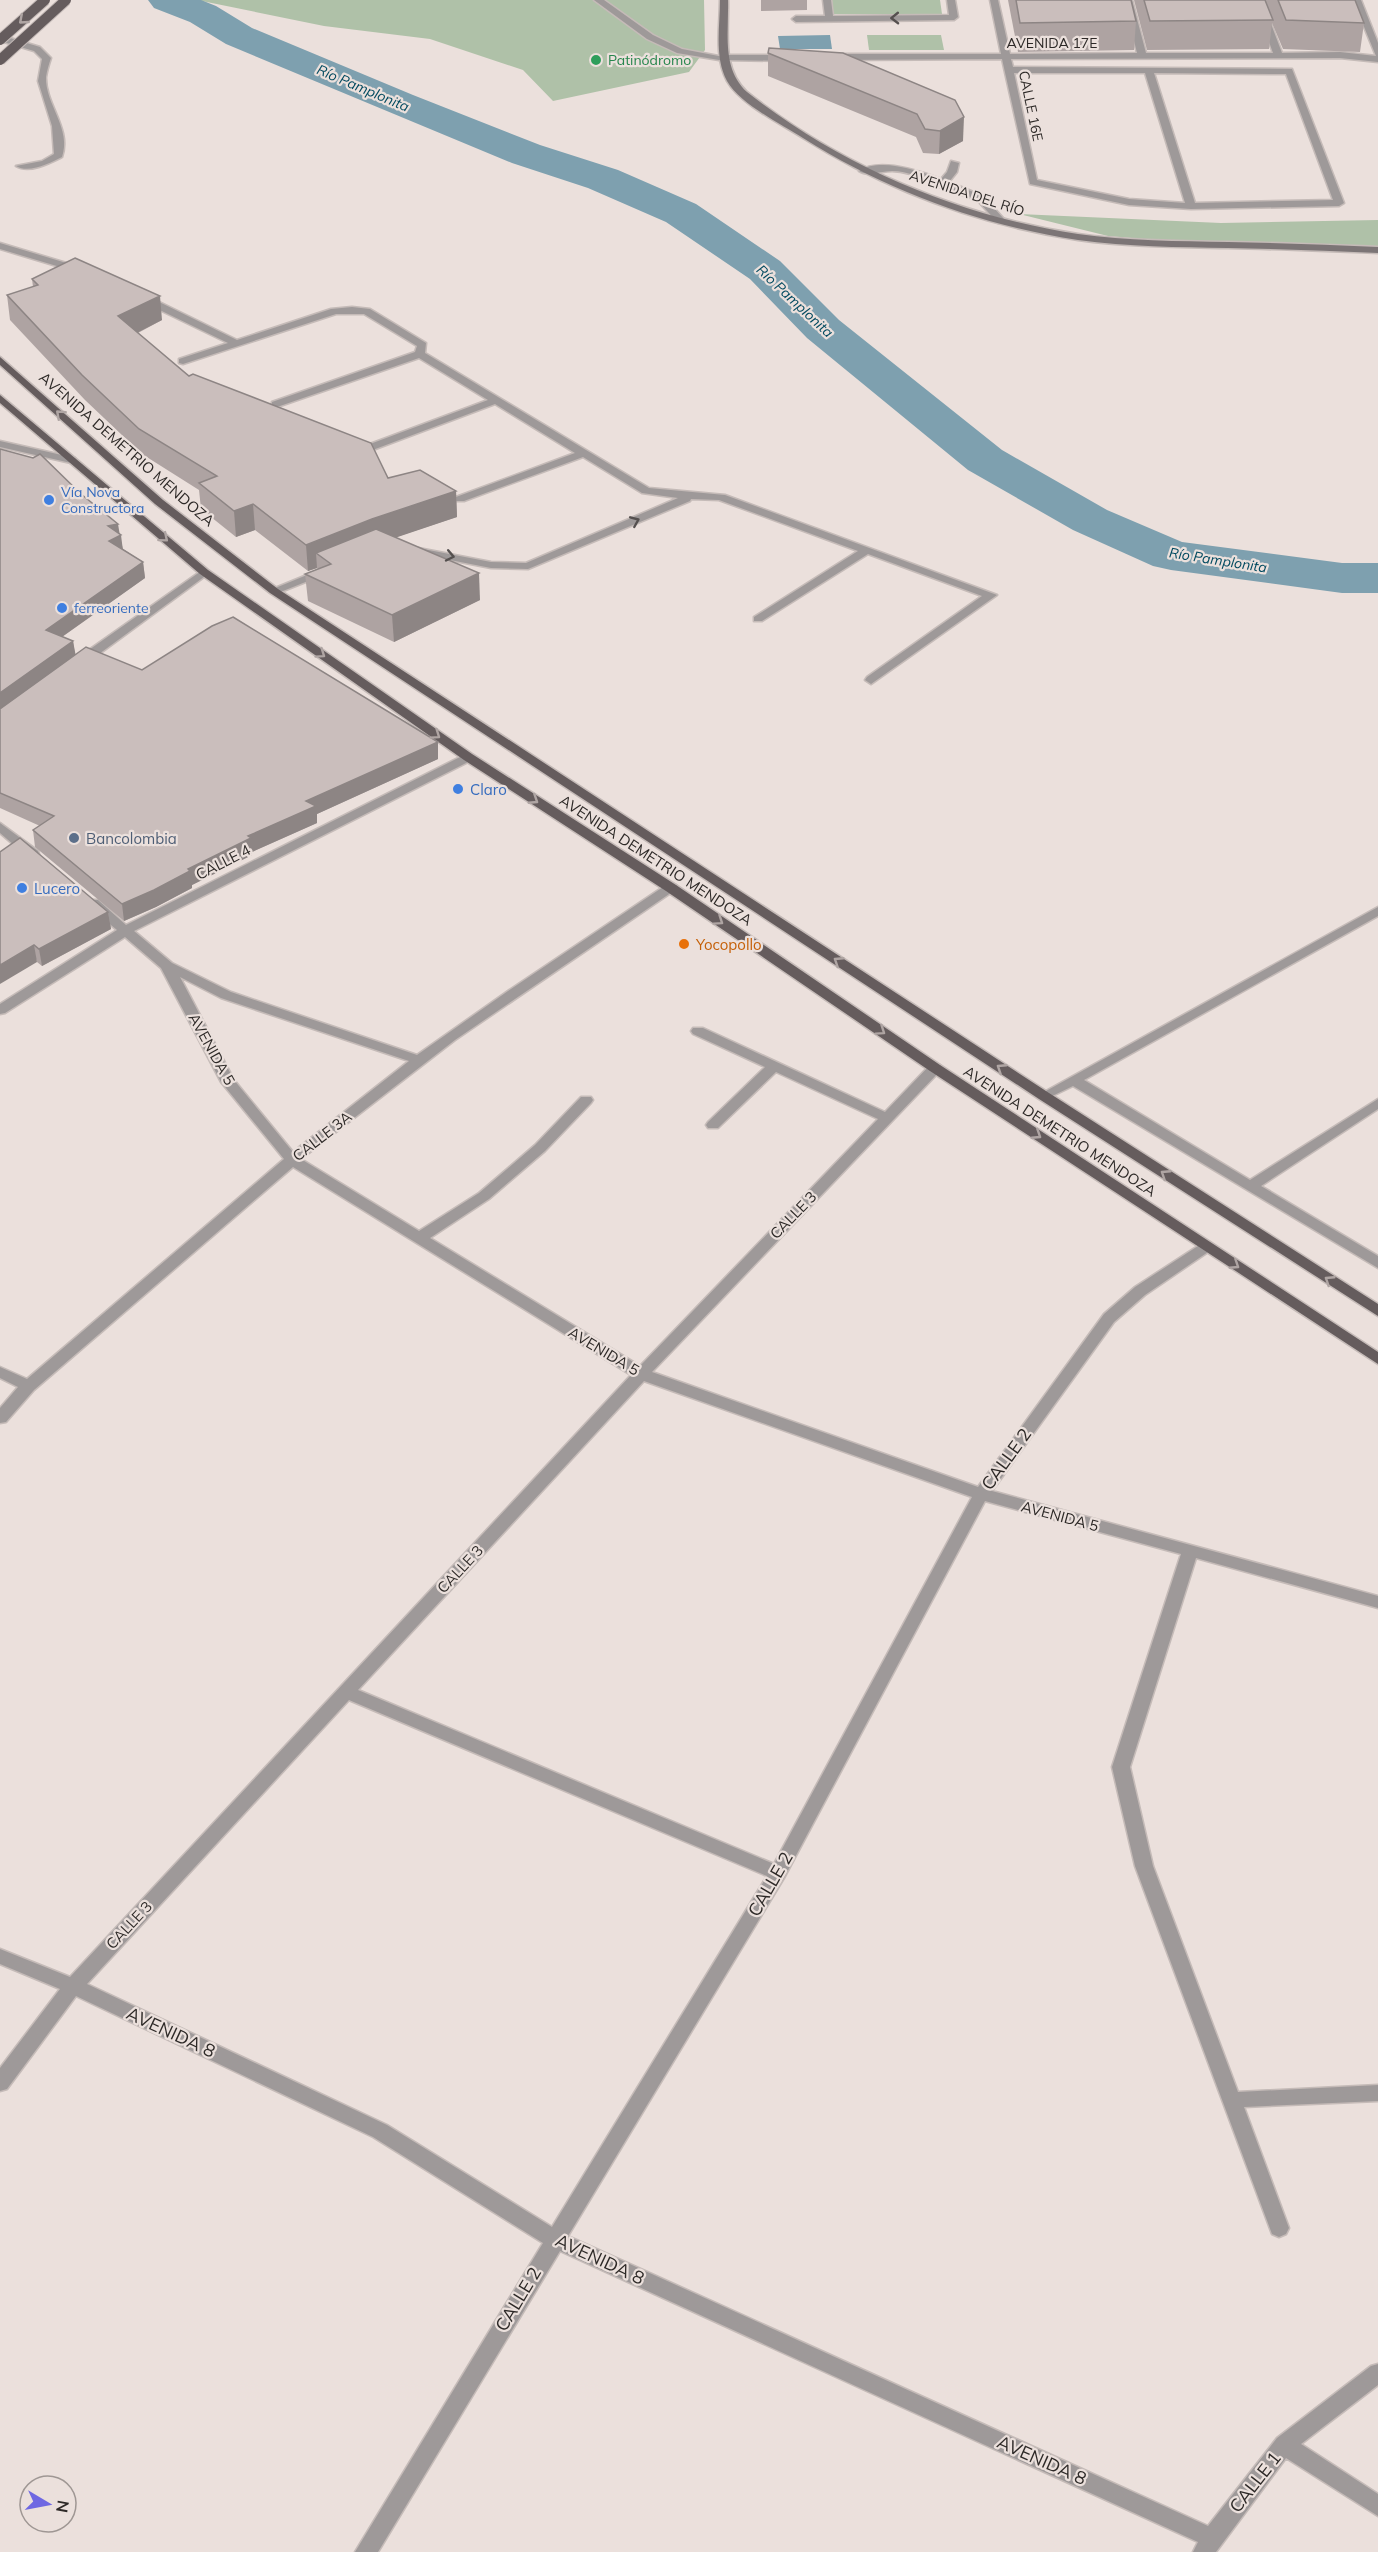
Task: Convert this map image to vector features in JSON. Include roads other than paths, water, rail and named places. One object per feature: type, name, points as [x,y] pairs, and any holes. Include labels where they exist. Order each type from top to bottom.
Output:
[{"type":"main road","points":[[0,39],[45,0]]},
{"type":"main road","points":[[0,60],[66,0]]},
{"type":"main road","name":"AVENIDA DEL RÍO","points":[[724,0],[725,58],[733,82],[763,108],[811,140],[864,171],[922,195],[1001,221],[1078,237],[1151,243],[1378,250]]},
{"type":"main road","name":"AVENIDA DEMETRIO MENDOZA","points":[[0,360],[159,502],[274,591],[1044,1096],[1378,1311]]},
{"type":"main road","name":"AVENIDA DEMETRIO MENDOZA","points":[[0,398],[204,572],[468,757],[671,888],[935,1068],[1378,1359]]},
{"type":"street","points":[[598,0],[650,37],[680,51],[725,58],[795,57]]},
{"type":"street","points":[[827,0],[829,18]]},
{"type":"street","points":[[796,19],[954,17],[951,0]]},
{"type":"street","name":"CALLE 16E","points":[[994,0],[1033,182],[1129,202],[1191,206]]},
{"type":"street","points":[[1128,0],[1142,56]]},
{"type":"street","points":[[1258,0],[1279,56]]},
{"type":"street","points":[[1357,0],[1378,54]]},
{"type":"street","points":[[0,39],[37,49],[46,58],[42,79],[57,127],[59,155],[44,163],[21,166]]},
{"type":"street","name":"AVENIDA 17E","points":[[819,57],[1340,55],[1378,59]]},
{"type":"street","points":[[1009,70],[1289,71],[1339,202],[1191,206],[1149,71]]},
{"type":"street","points":[[942,185],[952,172],[954,163]]},
{"type":"street","points":[[864,171],[892,168],[912,171],[942,185],[980,198],[1001,221]]},
{"type":"street","points":[[0,246],[88,272]]},
{"type":"street","points":[[130,292],[238,344]]},
{"type":"street","points":[[183,361],[335,311],[352,310],[366,311],[422,345],[420,354]]},
{"type":"street","points":[[420,354],[646,491],[670,496],[698,494],[721,497],[991,595],[871,680]]},
{"type":"street","points":[[276,404],[420,354]]},
{"type":"street","points":[[358,452],[497,400]]},
{"type":"street","points":[[0,444],[71,460]]},
{"type":"street","points":[[460,499],[584,453]]},
{"type":"street","points":[[401,549],[419,550],[491,565],[528,566],[698,494]]},
{"type":"street","points":[[758,619],[867,550]]},
{"type":"street","points":[[274,591],[335,566]]},
{"type":"street","points":[[65,673],[204,572]]},
{"type":"street","name":"CALLE 4","points":[[0,1010],[126,930],[468,757]]},
{"type":"street","points":[[0,827],[45,864]]},
{"type":"street","name":"CALLE 3A","points":[[0,1418],[28,1386],[292,1160],[419,1060],[540,974],[671,888]]},
{"type":"street","name":"AVENIDA 5","points":[[81,893],[167,966],[228,1082],[292,1160],[641,1374],[981,1494],[1378,1602]]},
{"type":"street","points":[[1044,1096],[1378,911]]},
{"type":"street","points":[[167,966],[226,995],[419,1060]]},
{"type":"street","points":[[698,1031],[887,1118]]},
{"type":"street","points":[[713,1125],[774,1066]]},
{"type":"street","name":"CALLE 3","points":[[0,2083],[73,1986],[641,1374],[935,1068]]},
{"type":"street","points":[[1074,1080],[1378,1263]]},
{"type":"street","points":[[419,1238],[484,1196],[540,1148],[586,1100]]},
{"type":"street","points":[[1251,1186],[1378,1103]]},
{"type":"street","name":"CALLE 2","points":[[366,2552],[778,1873],[981,1494],[1109,1318],[1140,1291],[1206,1247]]},
{"type":"street","points":[[0,1372],[28,1386]]},
{"type":"street","points":[[1190,1551],[1121,1767],[1144,1866],[1279,2228]]},
{"type":"street","points":[[346,1692],[778,1873]]},
{"type":"street","name":"AVENIDA 8","points":[[0,1956],[73,1986],[381,2131],[554,2239],[1208,2545]]},
{"type":"street","points":[[1232,2100],[1378,2093]]},
{"type":"street","points":[[1284,2445],[1378,2373]]},
{"type":"street","name":"CALLE 1","points":[[1208,2545],[1284,2445],[1378,2506]]},
{"type":"water","points":[[830,35],[832,49],[780,49],[778,36]]},
{"type":"waterway","name":"Río Pamplonita","points":[[167,0],[203,14],[239,36],[399,103],[526,154],[603,179],[681,213],[765,270],[823,329],[985,460],[1090,520],[1171,555],[1342,578],[1378,578]]},
{"type":"place","name":"Patinódromo","points":[[596,60]]},
{"type":"place","name":"Vía Nova Constructora","points":[[49,500]]},
{"type":"place","name":"ferreoriente","points":[[62,608]]},
{"type":"place","name":"Claro","points":[[458,789]]},
{"type":"place","name":"Bancolombia","points":[[74,838]]},
{"type":"place","name":"Lucero","points":[[22,888]]},
{"type":"place","name":"Yocopollo","points":[[684,944]]}]
